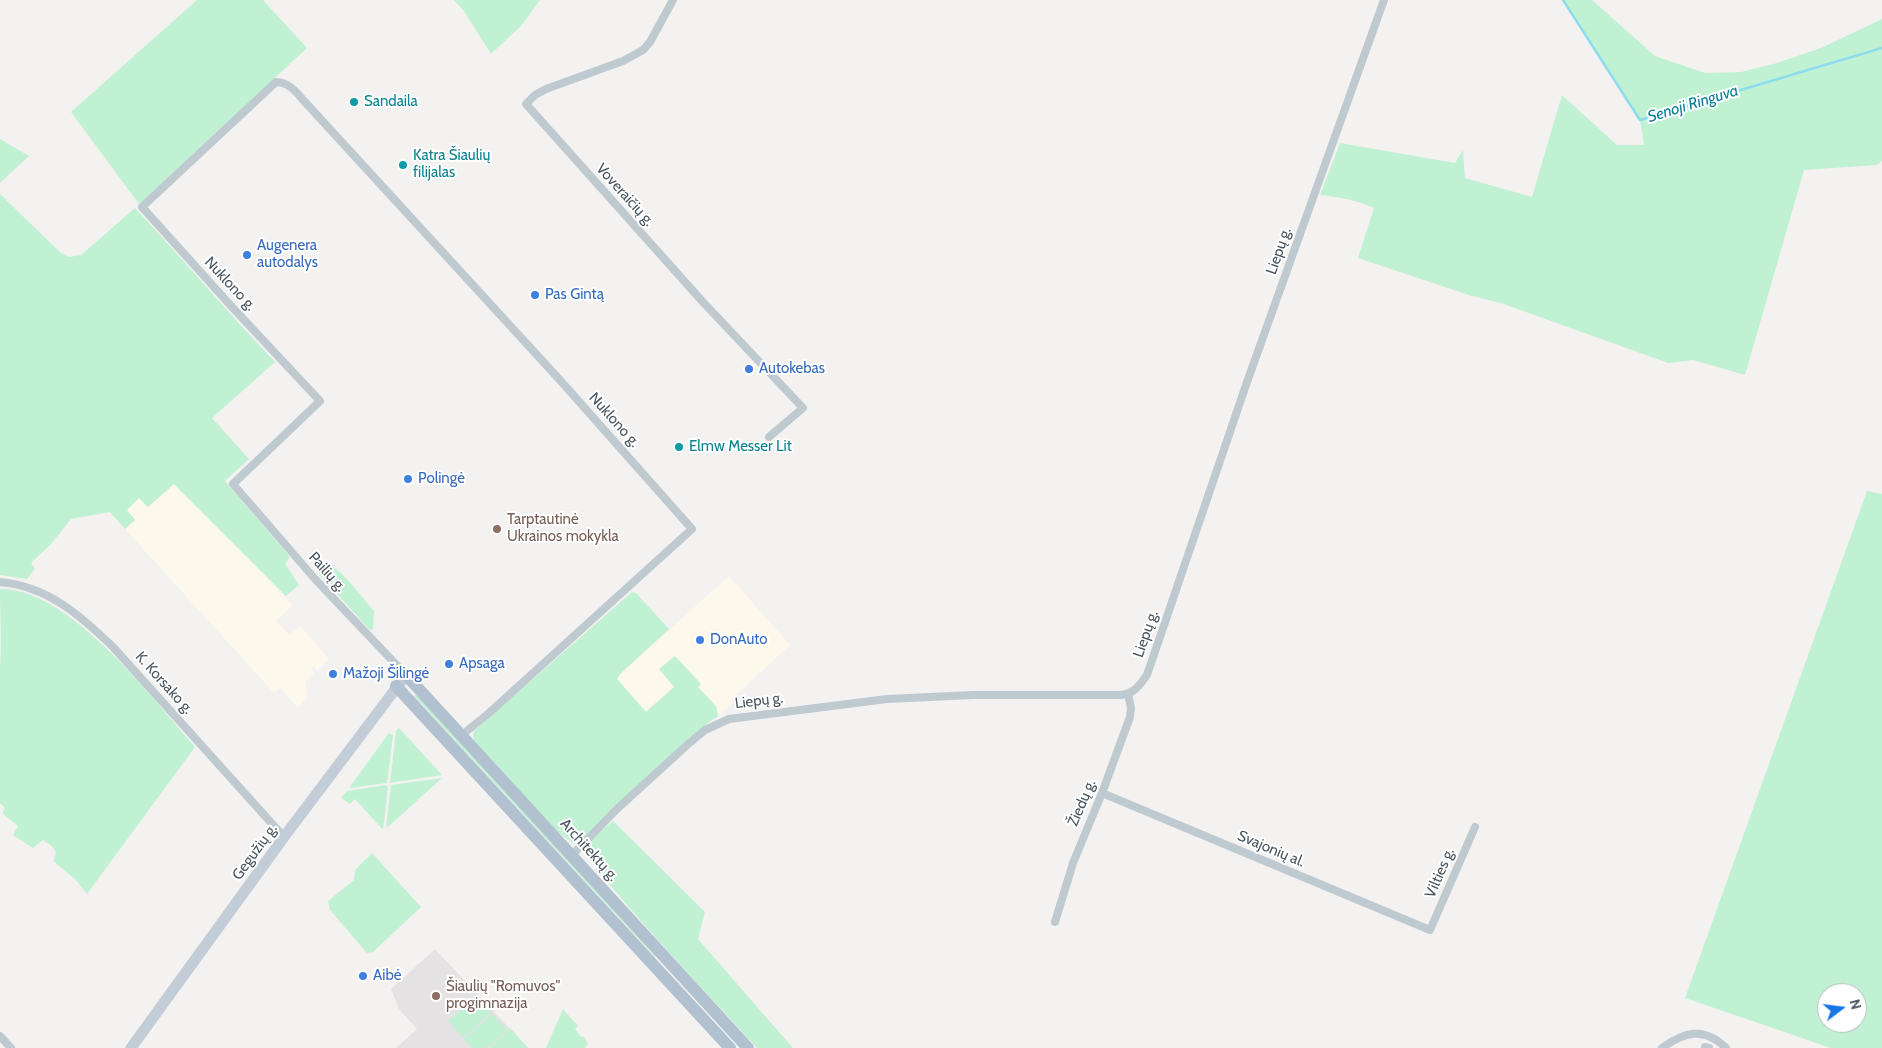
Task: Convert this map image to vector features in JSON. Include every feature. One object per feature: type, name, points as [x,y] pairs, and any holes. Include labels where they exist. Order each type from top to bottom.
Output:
[{"type":"main road","name":"Architektų g.","points":[[406,675],[748,1048]]},
{"type":"main road","name":"Gegužių g.","points":[[131,1048],[284,837],[406,675]]},
{"type":"main road","name":"Architektų g.","points":[[396,686],[730,1048]]},
{"type":"main road","points":[[655,966],[664,957]]},
{"type":"street","name":"Voveraičių g.","points":[[673,0],[650,42],[643,50],[623,61],[546,89],[535,95],[526,104],[696,294],[802,408],[769,437]]},
{"type":"street","name":"Liepų g.","points":[[572,855],[617,809],[686,746],[705,730],[729,719],[887,699],[973,695],[1053,696],[1128,694],[1138,687],[1147,675],[1304,220],[1384,0]]},
{"type":"street","name":"Nuklono g.","points":[[233,484],[320,401],[142,207],[276,82],[282,82],[290,86],[305,102],[559,379],[692,529],[489,714],[462,735]]},
{"type":"street","name":"Pailių g.","points":[[233,484],[315,579],[406,675]]},
{"type":"street","name":"K. Korsako g.","points":[[0,582],[42,592],[63,604],[92,626],[284,837]]},
{"type":"street","name":"Žiedų g.","points":[[1055,922],[1073,864],[1130,717],[1131,708],[1128,694]]},
{"type":"street","name":"Svajonių al.","points":[[1102,793],[1430,930]]},
{"type":"street","name":"Vilties g.","points":[[1430,930],[1475,827]]},
{"type":"street","points":[[1662,1048],[1677,1038],[1692,1032],[1711,1037],[1726,1048]]},
{"type":"street","points":[[0,1036],[11,1048]]},
{"type":"shaded area","points":[[174,484],[293,605],[276,621],[290,635],[300,626],[329,659],[317,671],[314,667],[311,668],[314,673],[305,682],[308,696],[298,708],[280,688],[274,693],[125,529],[135,520],[126,510],[139,498],[148,507]]},
{"type":"shaded area","points":[[729,576],[790,645],[737,694],[732,704],[718,716],[716,706],[698,687],[701,685],[674,687],[645,712],[617,679],[619,675]]},
{"type":"shaded area","name":"Šiaulių \"Romuvos\" progimnazija","points":[[434,950],[528,1048],[396,1048],[417,1029],[399,1009],[391,989]]},
{"type":"green space","points":[[197,0],[263,0],[307,48],[139,204],[71,112]]},
{"type":"green space","points":[[454,0],[540,0],[521,26],[491,54],[464,11]]},
{"type":"green space","points":[[1563,0],[1592,0],[1655,56],[1705,73],[1741,72],[1777,63],[1821,48],[1882,19],[1882,161],[1877,165],[1804,170],[1745,375],[1693,360],[1668,363],[1501,303],[1472,296],[1358,258],[1374,208],[1348,199],[1320,195],[1340,143],[1455,163],[1463,150],[1465,178],[1532,197],[1562,95],[1617,145],[1644,145],[1640,120]]},
{"type":"green space","points":[[0,139],[29,156],[0,183]]},
{"type":"green space","points":[[0,194],[61,253],[69,257],[81,255],[135,208],[275,362],[212,418],[249,459],[225,481],[290,557],[285,564],[299,585],[286,596],[174,484],[148,507],[139,498],[127,510],[135,520],[125,529],[110,512],[71,519],[51,544],[31,563],[35,569],[27,579],[0,575]]},
{"type":"green space","points":[[1867,491],[1882,494],[1882,1048],[1831,1048],[1685,998]]},
{"type":"green space","points":[[325,562],[346,578],[374,611],[373,629],[370,630],[319,574],[320,568]]},
{"type":"green space","points":[[0,589],[26,593],[53,606],[81,625],[133,675],[195,747],[87,894],[76,880],[53,861],[56,853],[52,846],[43,840],[33,848],[13,835],[18,826],[2,813],[5,808],[0,803]]},
{"type":"green space","points":[[632,592],[636,593],[669,629],[617,679],[646,712],[674,687],[659,669],[675,656],[701,684],[698,687],[716,706],[718,716],[709,722],[580,843],[574,844],[555,830],[474,740],[473,735],[475,730]]},
{"type":"green space","points":[[417,693],[656,956],[655,957],[414,696]]},
{"type":"green space","points":[[398,728],[442,775],[390,783],[396,731]]},
{"type":"green space","points":[[389,733],[393,735],[387,783],[349,788]]},
{"type":"green space","points":[[442,778],[389,826],[386,827],[391,785]]},
{"type":"green space","points":[[386,785],[388,787],[383,830],[355,799],[350,804],[341,798],[347,791]]},
{"type":"green space","points":[[613,821],[705,912],[698,939],[793,1048],[757,1048],[647,928],[584,853],[591,840]]},
{"type":"green space","points":[[372,853],[421,907],[373,952],[367,953],[330,910],[328,901],[354,880],[355,870]]},
{"type":"green space","points":[[477,996],[491,1012],[463,1038],[448,1021]]},
{"type":"green space","points":[[563,1009],[578,1026],[575,1029],[588,1044],[584,1048],[546,1048]]},
{"type":"green space","points":[[492,1014],[507,1030],[488,1048],[472,1048],[464,1039]]},
{"type":"green space","points":[[510,1029],[528,1048],[490,1048]]},
{"type":"waterway","name":"Senoji Ringuva","points":[[1563,0],[1640,120],[1882,48]]},
{"type":"place","name":"Sandaila","points":[[354,102]]},
{"type":"place","name":"Katra Šiaulių filijalas","points":[[403,165]]},
{"type":"place","name":"Augenera autodalys","points":[[247,255]]},
{"type":"place","name":"Pas Gintą","points":[[535,295]]},
{"type":"place","name":"Autokebas","points":[[749,369]]},
{"type":"place","name":"Elmw Messer Lit","points":[[679,447]]},
{"type":"place","name":"Polingė","points":[[408,479]]},
{"type":"place","name":"Tarptautinė Ukrainos mokykla","points":[[497,529]]},
{"type":"place","name":"DonAuto","points":[[700,640]]},
{"type":"place","name":"Apsaga","points":[[449,664]]},
{"type":"place","name":"Mažoji Šilingė","points":[[333,674]]},
{"type":"place","name":"Aibė","points":[[363,976]]},
{"type":"place","name":"Šiaulių \"Romuvos\" progimnazija","points":[[436,996]]}]
